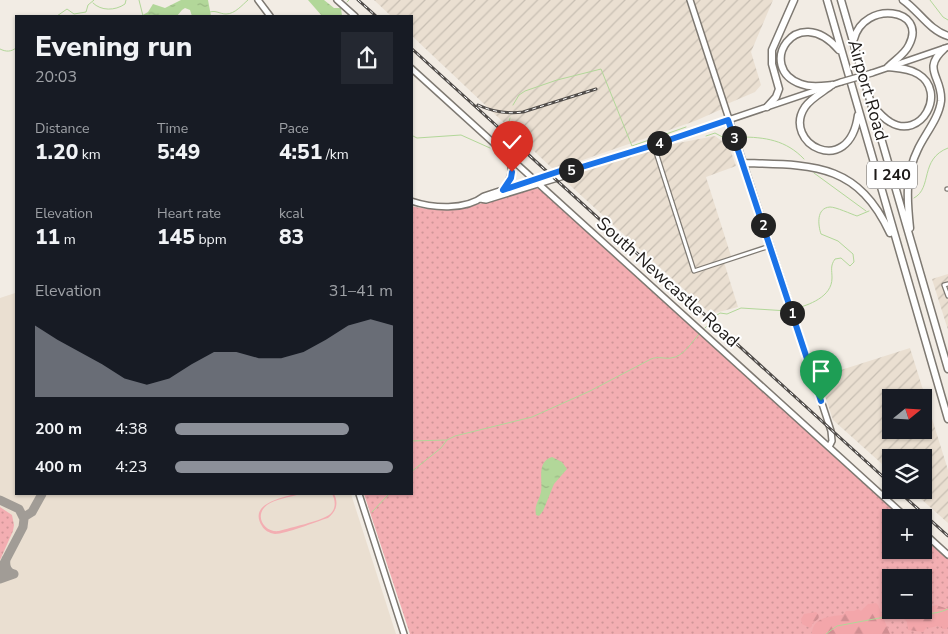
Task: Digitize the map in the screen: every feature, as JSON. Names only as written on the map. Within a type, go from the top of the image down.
[{"type":"highway","points":[[767,107],[776,97],[779,89],[772,59],[774,44],[794,0]]},
{"type":"highway","name":"Airport Road","points":[[826,0],[948,419]]},
{"type":"highway","name":"Airport Road","points":[[841,0],[948,369]]},
{"type":"highway","points":[[903,0],[917,10],[933,28],[948,36]]},
{"type":"highway","points":[[888,67],[905,51],[912,36],[912,26],[908,16],[896,6]]},
{"type":"highway","points":[[854,43],[856,28],[863,13]]},
{"type":"highway","points":[[832,86],[809,86],[793,80],[786,73],[782,64],[781,49],[786,40],[794,33],[809,29],[818,30],[826,34],[842,53]]},
{"type":"highway","points":[[912,246],[907,203],[909,176],[917,150],[938,111],[941,95],[933,66],[935,58],[946,48]]},
{"type":"highway","points":[[871,103],[888,121],[902,126],[918,123],[929,111],[932,95],[929,85],[922,77],[905,69],[888,67]]},
{"type":"highway","points":[[832,86],[813,98],[802,112],[800,118],[801,128],[808,142],[822,150],[834,150],[843,147],[850,141],[855,132],[859,112]]},
{"type":"highway","points":[[743,164],[805,165],[841,176],[856,186],[870,200],[881,215],[898,247]]},
{"type":"street","points":[[258,0],[269,15]]},
{"type":"street","points":[[337,0],[353,15]]},
{"type":"street","points":[[690,0],[831,431],[832,441],[829,447]]},
{"type":"street","points":[[480,200],[484,196],[503,190],[564,176],[572,170],[654,145],[946,48]]},
{"type":"street","name":"South Newcastle Road","points":[[413,70],[897,509]]},
{"type":"street","points":[[654,145],[694,271],[770,246]]},
{"type":"street","points":[[503,190],[511,178],[512,172],[512,164],[504,152]]},
{"type":"street","points":[[413,201],[438,206],[464,205],[486,200],[537,181]]},
{"type":"street","points":[[948,284],[944,285],[948,296]]},
{"type":"street","points":[[821,439],[829,439],[831,431]]},
{"type":"street","points":[[360,495],[404,634]]},
{"type":"street","points":[[932,540],[948,555]]},
{"type":"shaded area","points":[[374,0],[688,0],[722,109],[695,121],[554,170],[413,37],[413,15],[390,15]]},
{"type":"shaded area","points":[[693,0],[773,0],[751,52],[761,85],[755,92],[727,104]]},
{"type":"shaded area","points":[[715,136],[729,146],[736,166],[706,177],[731,256],[723,259],[738,307],[711,314],[562,178],[657,147]]},
{"type":"shaded area","points":[[530,188],[541,189],[882,496],[882,499],[885,499],[896,509],[882,509],[882,559],[932,559],[932,542],[948,557],[948,634],[410,634],[364,495],[413,495],[413,206],[442,209],[472,206]]},
{"type":"shaded area","points":[[948,274],[948,330],[932,279]]},
{"type":"shaded area","points":[[15,293],[15,495],[351,495],[396,634],[0,634],[0,298]]},
{"type":"shaded area","points":[[910,348],[923,389],[882,389],[882,439],[932,439],[932,419],[948,470],[948,523],[921,499],[932,499],[932,449],[882,449],[882,464],[833,420],[819,377]]},
{"type":"shaded area","points":[[296,495],[274,501],[263,509],[261,519],[265,527],[274,531],[312,522],[329,515],[334,508],[335,502],[332,495],[336,497],[336,507],[328,518],[275,534],[265,530],[262,526],[259,512],[268,503],[275,500]]},
{"type":"shaded area","points":[[0,507],[12,515],[14,525],[0,560]]},
{"type":"green space","points":[[876,603],[878,605],[882,619],[884,619],[890,634],[812,634],[818,621],[832,616],[843,615],[846,611],[858,609],[861,611],[868,604]]},
{"type":"green space","points":[[936,605],[948,609],[948,627],[946,629],[938,626],[927,627],[923,632],[908,630],[907,622],[904,619],[932,619],[932,606]]},
{"type":"green space","points":[[816,612],[819,615],[818,619],[810,628],[802,624],[801,619],[804,614]]},
{"type":"water","points":[[181,0],[208,0],[211,15],[192,15],[190,10],[185,8],[178,15],[143,15],[148,12],[153,4],[165,8]]},
{"type":"water","points":[[308,0],[324,0],[334,8],[341,8],[342,15],[321,15]]},
{"type":"water","points":[[552,457],[562,462],[567,469],[554,484],[539,516],[536,515],[536,508],[541,492],[542,467],[547,459]]},
{"type":"waterway","points":[[58,15],[67,9],[74,14],[86,12],[88,5],[94,0]]},
{"type":"waterway","points":[[93,3],[100,8],[113,9],[125,4],[126,0]]},
{"type":"waterway","points":[[139,0],[143,15]]},
{"type":"waterway","points":[[210,12],[229,14],[248,0]]},
{"type":"waterway","points":[[930,0],[943,17],[948,20]]},
{"type":"waterway","points":[[0,49],[8,51],[15,48]]},
{"type":"waterway","points":[[513,105],[519,95],[525,91],[557,80],[601,69],[632,146],[686,127]]},
{"type":"waterway","points":[[508,132],[510,118]]},
{"type":"waterway","points":[[706,136],[715,133],[730,141]]},
{"type":"waterway","points":[[413,136],[417,138],[461,135],[490,148]]},
{"type":"waterway","points":[[740,137],[775,141],[790,148],[804,159]]},
{"type":"waterway","points":[[914,198],[923,188],[933,159],[948,148]]},
{"type":"waterway","points":[[814,173],[866,211]]},
{"type":"waterway","points":[[794,309],[813,302],[824,295],[831,285],[832,266],[835,259],[841,258],[850,266],[854,262],[853,254],[838,241],[821,234],[819,218],[822,210],[833,207],[857,216],[869,211]]},
{"type":"waterway","points":[[713,318],[720,313],[727,314],[741,308],[788,311]]},
{"type":"waterway","points":[[705,328],[709,324]]},
{"type":"waterway","points":[[413,441],[447,440],[455,436],[532,417],[590,391],[651,359],[675,357],[687,349],[699,334]]},
{"type":"waterway","points":[[413,470],[441,448],[447,440]]},
{"type":"waterway","points":[[372,512],[388,495]]},
{"type":"waterway","points":[[932,613],[948,609]]},
{"type":"waterway","points":[[826,634],[837,626],[882,618]]},
{"type":"taxiway","points":[[24,517],[32,512],[41,495]]},
{"type":"taxiway","points":[[0,500],[19,509],[24,519],[23,527],[0,571]]},
{"type":"taxiway","points":[[6,559],[7,569],[14,574]]},
{"type":"taxiway","points":[[0,579],[14,574]]},
{"type":"railway","points":[[358,0],[375,15]]},
{"type":"railway","points":[[413,50],[882,476]]},
{"type":"railway","points":[[478,105],[500,112],[523,112],[596,89]]},
{"type":"railway","points":[[907,499],[948,536]]},
{"type":"route","points":[[512,172],[511,178],[503,190],[563,170],[572,170],[654,145],[728,120],[821,401]]}]
